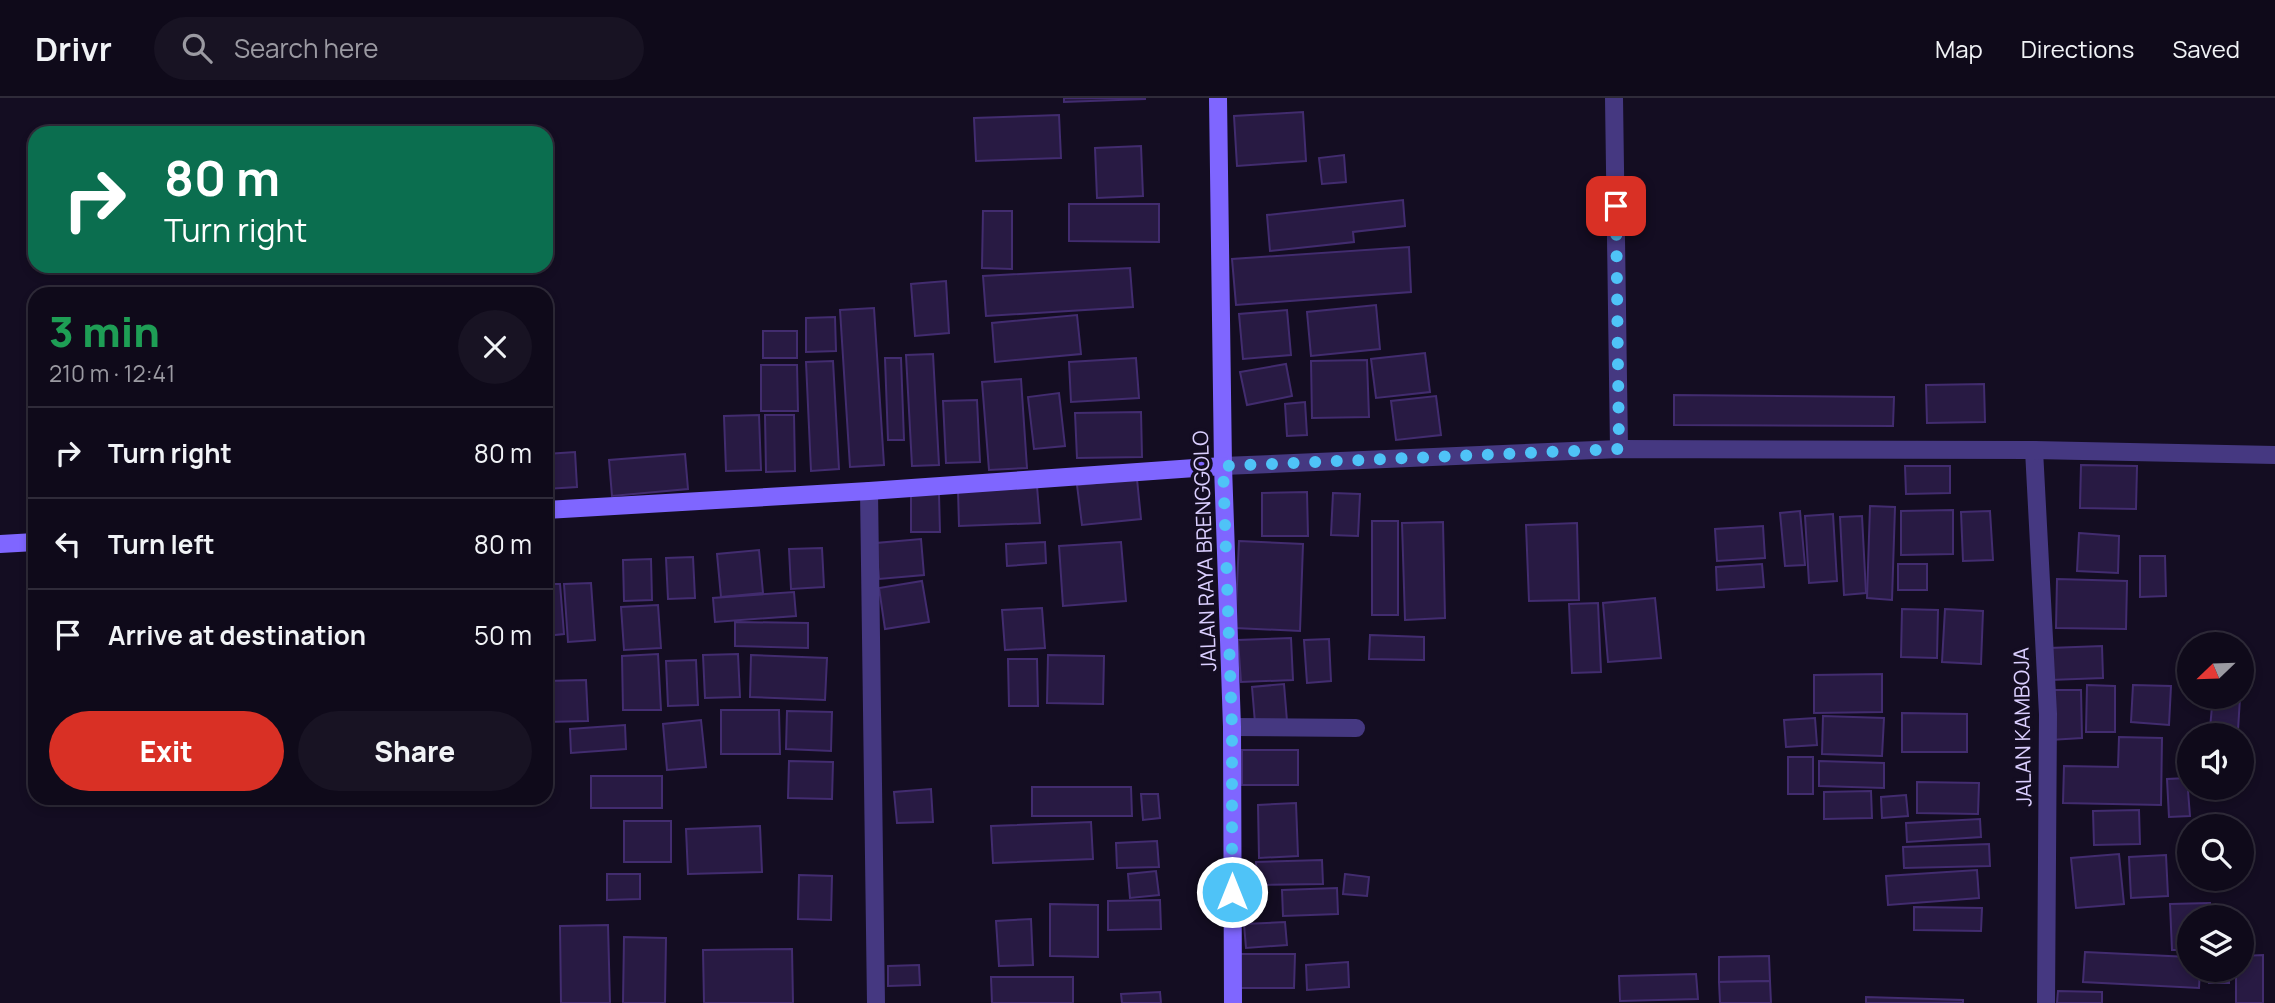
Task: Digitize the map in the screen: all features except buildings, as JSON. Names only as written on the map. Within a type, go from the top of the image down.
[{"type":"main road","name":"JALAN RAYA BRENGGOLO","points":[[1218,98],[1223,466],[1232,727],[1233,1003]]},
{"type":"main road","points":[[553,510],[1223,466]]},
{"type":"main road","points":[[0,544],[28,542]]},
{"type":"street","points":[[1614,98],[1619,449]]},
{"type":"street","points":[[1223,466],[1619,449],[2034,450],[2275,455]]},
{"type":"street","name":"JALAN KAMBOJA","points":[[2034,450],[2048,714],[2046,1003]]},
{"type":"street","points":[[869,491],[876,1003]]},
{"type":"street","points":[[1232,727],[1356,728]]},
{"type":"route","points":[[1232,892],[1232,727],[1223,466],[1619,449],[1616,206]]}]
